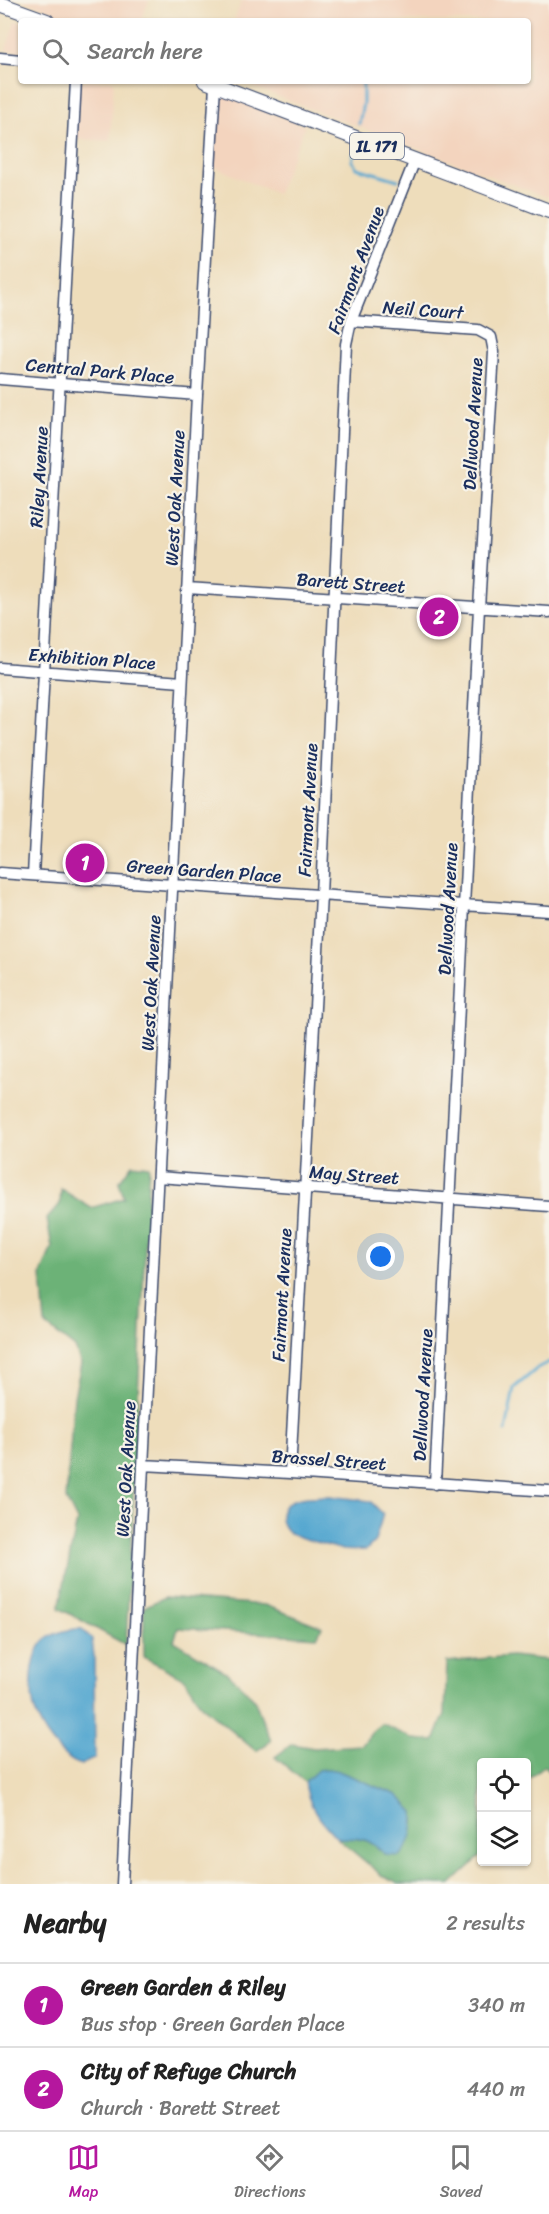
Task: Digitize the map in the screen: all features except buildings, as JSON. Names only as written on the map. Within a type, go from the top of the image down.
[{"type":"main road","points":[[0,4],[39,18]]},
{"type":"main road","name":"IL 171","points":[[213,84],[549,211]]},
{"type":"street","points":[[0,58],[18,60]]},
{"type":"street","name":"Riley Avenue","points":[[33,875],[76,84]]},
{"type":"street","name":"West Oak Avenue","points":[[122,1884],[197,395],[210,84]]},
{"type":"street","name":"Fairmont Avenue","points":[[290,1473],[303,1189],[321,895],[346,344],[351,321],[415,160]]},
{"type":"street","name":"Neil Court","points":[[351,321],[478,330],[490,338]]},
{"type":"street","name":"Dellwood Avenue","points":[[435,1484],[478,608],[494,352],[490,338]]},
{"type":"street","name":"Central Park Place","points":[[0,379],[197,395]]},
{"type":"street","name":"Barett Street","points":[[187,588],[549,612]]},
{"type":"street","name":"Exhibition Place","points":[[0,668],[182,682]]},
{"type":"street","name":"Green Garden Place","points":[[0,873],[549,911]]},
{"type":"street","name":"May Street","points":[[158,1177],[549,1206]]},
{"type":"street","name":"Brassel Street","points":[[143,1465],[549,1491]]},
{"type":"shaded area","points":[[22,0],[149,0],[142,18],[70,18]]},
{"type":"shaded area","points":[[242,0],[549,0],[549,198],[245,84],[531,84],[531,18],[235,18]]},
{"type":"shaded area","points":[[15,21],[18,22],[18,52],[6,50]]},
{"type":"shaded area","points":[[78,84],[114,84],[110,141],[76,139]]},
{"type":"shaded area","points":[[217,92],[305,126],[277,194],[212,166]]},
{"type":"green space","points":[[132,1164],[149,1166],[126,1645],[59,1608],[77,1521],[66,1499],[74,1397],[81,1364],[75,1348],[45,1324],[41,1274],[52,1247],[47,1219],[60,1204],[61,1189],[91,1208],[124,1198],[119,1182]]},
{"type":"green space","points":[[165,1597],[265,1605],[322,1627],[317,1637],[178,1628],[174,1641],[229,1674],[254,1699],[271,1741],[256,1751],[201,1705],[185,1679],[144,1657],[144,1607]]},
{"type":"green space","points":[[511,1656],[549,1660],[549,1772],[544,1766],[531,1777],[531,1758],[477,1758],[477,1860],[451,1884],[399,1884],[384,1877],[337,1838],[364,1840],[386,1855],[414,1824],[414,1812],[397,1795],[338,1771],[318,1770],[305,1782],[275,1757],[292,1744],[314,1748],[362,1745],[382,1724],[414,1739],[434,1741],[445,1714],[447,1662]]},
{"type":"water","points":[[330,1496],[370,1501],[383,1514],[375,1541],[366,1550],[343,1550],[299,1537],[285,1528],[281,1518],[282,1510],[286,1505],[299,1498]]},
{"type":"water","points":[[82,1629],[92,1639],[94,1656],[95,1758],[81,1765],[58,1749],[46,1733],[34,1708],[32,1691],[32,1672],[40,1646],[52,1635]]},
{"type":"water","points":[[328,1769],[397,1795],[414,1812],[412,1836],[400,1856],[386,1855],[364,1840],[337,1838],[326,1826],[312,1806],[305,1782],[318,1770]]},
{"type":"waterway","points":[[359,124],[363,103],[363,84]]},
{"type":"waterway","points":[[354,153],[352,161],[357,168],[398,180]]},
{"type":"waterway","points":[[506,1431],[514,1388],[539,1367],[549,1362]]},
{"type":"place","name":"City of Refuge Church","points":[[439,617]]},
{"type":"place","name":"Green Garden & Riley","points":[[85,863]]}]
